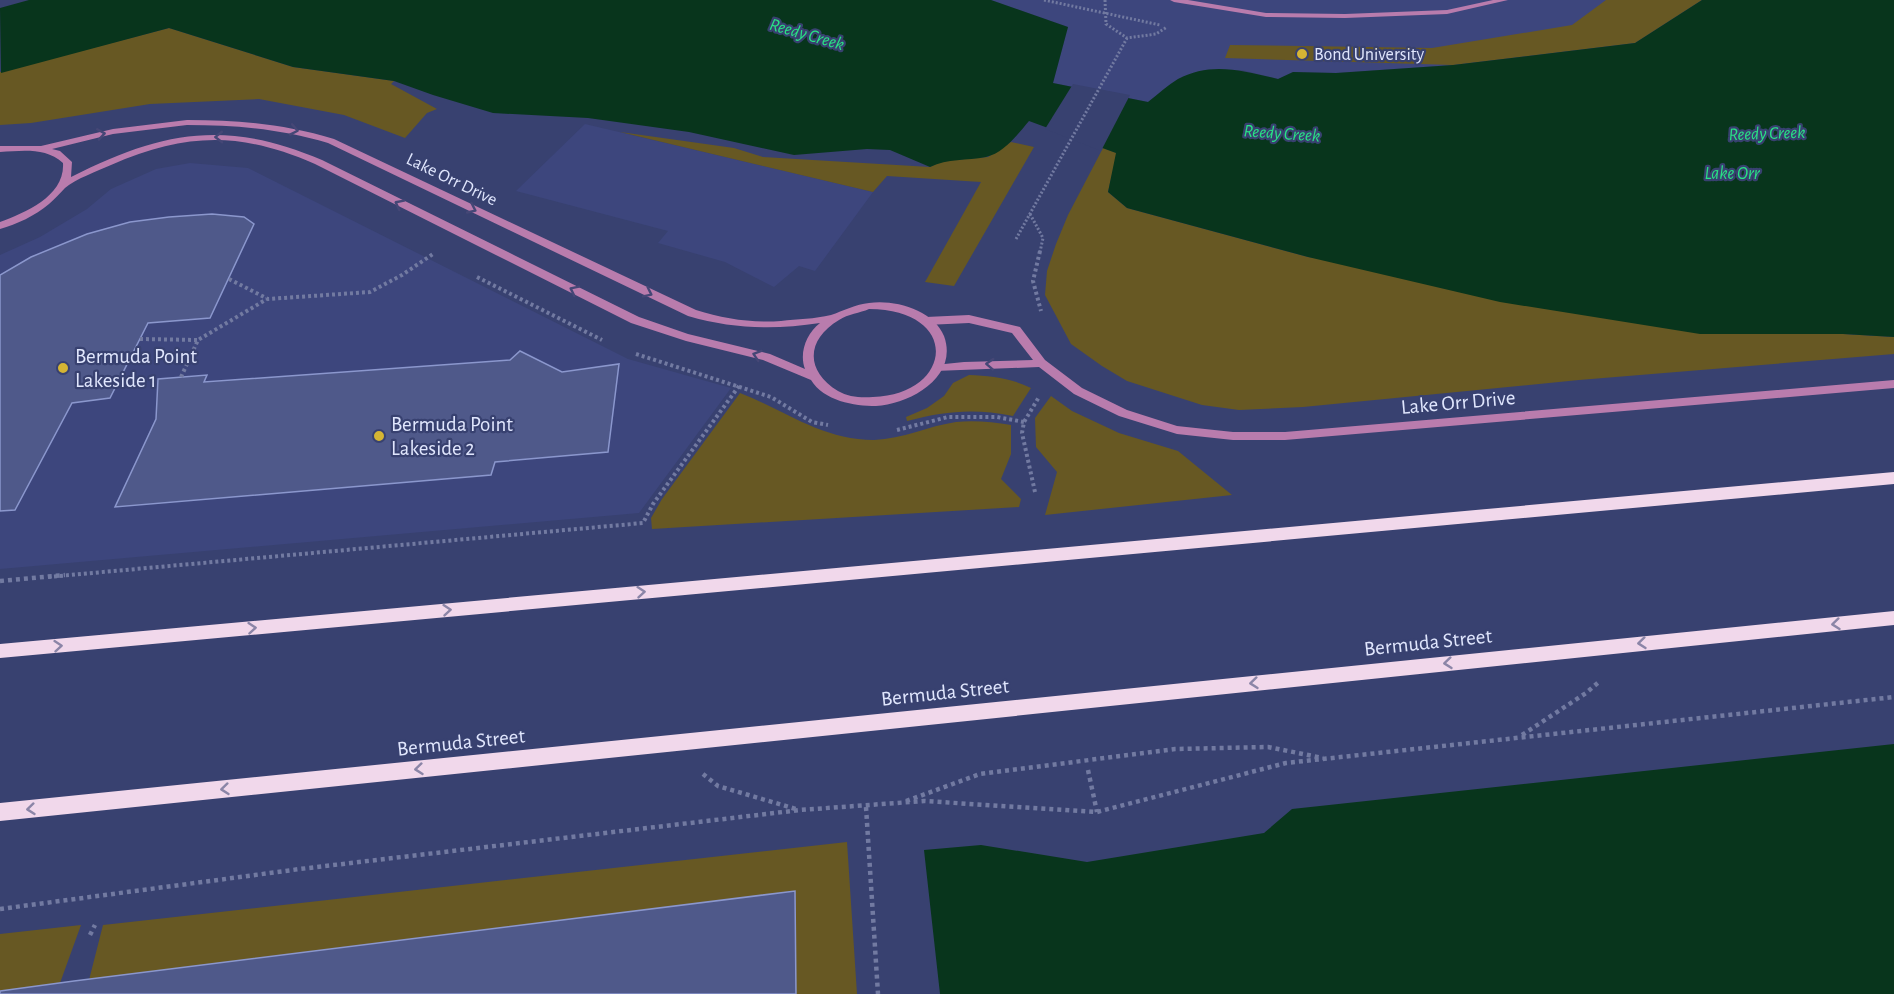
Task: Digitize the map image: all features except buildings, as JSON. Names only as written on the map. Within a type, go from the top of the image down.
[{"type":"main road","points":[[0,651],[1894,478]]},
{"type":"main road","name":"Bermuda Street","points":[[0,812],[1894,618]]},
{"type":"street","points":[[1174,0],[1266,15],[1345,16],[1447,12],[1504,0]]},
{"type":"street","name":"Lake Orr Drive","points":[[44,148],[80,137],[186,124],[236,123],[294,129],[331,141],[692,313],[715,321],[758,326],[777,326],[832,318]]},
{"type":"street","points":[[65,184],[119,157],[167,144],[212,137],[231,137],[271,143],[635,320],[686,337],[766,357],[812,375]]},
{"type":"street","points":[[0,149],[23,146],[44,148],[59,153],[68,161],[70,172],[65,184],[51,199],[32,212],[0,226]]},
{"type":"street","points":[[869,306],[890,306],[910,312],[926,321],[936,331],[942,343],[939,368],[927,382],[910,394],[889,401],[866,402],[843,398],[825,389],[807,366],[808,344],[813,334],[832,318],[849,310],[869,306]]},
{"type":"street","name":"Lake Orr Drive","points":[[926,321],[969,319],[1016,330],[1041,363],[1078,391],[1124,413],[1177,430],[1233,436],[1295,435],[1894,384]]},
{"type":"street","points":[[939,368],[971,364],[1011,366],[1041,363]]},
{"type":"path","points":[[1044,0],[1106,14],[1167,27],[1156,34],[1127,38],[1106,24],[1106,14],[1105,0]]},
{"type":"path","points":[[1016,239],[1127,38]]},
{"type":"path","points":[[1030,214],[1043,238],[1033,281],[1041,312]]},
{"type":"path","points":[[422,249],[440,258]]},
{"type":"path","points":[[140,339],[198,340],[268,299],[370,292],[402,275],[433,254]]},
{"type":"path","points":[[472,274],[606,341]]},
{"type":"path","points":[[229,279],[268,299]]},
{"type":"path","points":[[181,377],[198,340]]},
{"type":"path","points":[[0,581],[643,523],[653,504],[739,386],[649,359],[627,350]]},
{"type":"path","points":[[1521,736],[1586,693],[1643,643]]},
{"type":"path","points":[[0,909],[312,868],[800,810],[924,801],[1097,812],[1286,763],[1894,696]]},
{"type":"path","points":[[666,743],[718,786],[800,810]]},
{"type":"path","points":[[901,802],[980,774],[1175,749],[1268,747],[1327,759]]},
{"type":"path","points":[[1088,770],[1097,812]]},
{"type":"path","points":[[866,807],[878,994]]},
{"type":"path","points":[[90,935],[95,925]]},
{"type":"shaded area","name":"Bond University","points":[[991,0],[1702,0],[1635,43],[1453,65],[1336,73],[1293,72],[1278,79],[1242,70],[1178,79],[1148,102],[1053,83],[1068,27]]},
{"type":"shaded area","points":[[1606,0],[1702,0],[1635,43],[1453,65],[1225,58],[1230,45],[1432,48],[1572,25]]},
{"type":"shaded area","points":[[169,28],[293,67],[394,81],[391,84],[437,109],[427,113],[405,138],[344,115],[259,99],[150,104],[31,123],[0,125],[0,72]]},
{"type":"shaded area","points":[[585,124],[873,192],[815,271],[799,266],[774,287],[725,262],[658,243],[668,231],[516,191]]},
{"type":"shaded area","points":[[620,132],[734,148],[763,157],[930,167],[942,161],[988,157],[1011,142],[1034,147],[954,286],[925,282],[981,182],[887,176],[873,192]]},
{"type":"shaded area","points":[[1103,148],[1117,153],[1108,192],[1127,208],[1308,257],[1843,334],[1894,337],[1894,354],[1579,380],[1303,407],[1239,410],[1202,405],[1127,381],[1102,366],[1071,344],[1045,295],[1047,271],[1056,244],[1068,215]]},
{"type":"shaded area","points":[[190,163],[248,168],[628,359],[731,388],[639,513],[0,569],[0,255],[40,237],[87,209],[111,189],[156,169]]},
{"type":"shaded area","points":[[969,375],[1001,378],[1031,388],[1013,416],[985,412],[960,412],[907,421],[906,417],[927,408],[944,396],[953,383]]},
{"type":"shaded area","points":[[740,393],[821,430],[855,439],[885,439],[956,422],[1011,425],[1011,454],[1001,479],[1021,499],[1019,507],[652,529],[651,518],[662,499]]},
{"type":"shaded area","points":[[1051,396],[1072,411],[1119,433],[1178,451],[1232,495],[1045,515],[1057,472],[1036,447],[1035,418]]},
{"type":"shaded area","points":[[847,842],[857,994],[796,994],[795,891],[89,980],[103,925]]},
{"type":"shaded area","points":[[81,925],[60,983],[0,991],[0,934]]},
{"type":"water","name":"Lake Orr","points":[[29,0],[991,0],[1068,27],[1053,83],[1148,102],[1178,79],[1203,70],[1228,69],[1278,79],[1293,72],[1336,73],[1453,65],[1635,43],[1702,0],[1894,0],[1894,337],[1843,334],[1700,334],[1500,302],[1308,257],[1127,208],[1108,192],[1116,153],[1029,121],[1010,142],[993,155],[944,162],[930,167],[890,150],[867,149],[794,155],[689,132],[588,118],[493,113],[394,81],[293,67],[169,28],[1,73],[0,8]]},
{"type":"water","points":[[1894,744],[1894,994],[940,994],[924,850],[981,845],[1087,862],[1264,833],[1292,809]]},
{"type":"pier","points":[[1073,84],[1130,95],[1101,151],[1045,129]]},
{"type":"place","name":"Bond University","points":[[1302,54]]},
{"type":"place","name":"Bermuda Point Lakeside 1","points":[[63,368]]},
{"type":"place","name":"Bermuda Point Lakeside 2","points":[[379,436]]},
{"type":"water label","name":"Reedy Creek","points":[[807,34]]},
{"type":"water label","name":"Reedy Creek","points":[[1282,133]]},
{"type":"water label","name":"Reedy Creek","points":[[1767,133]]}]
